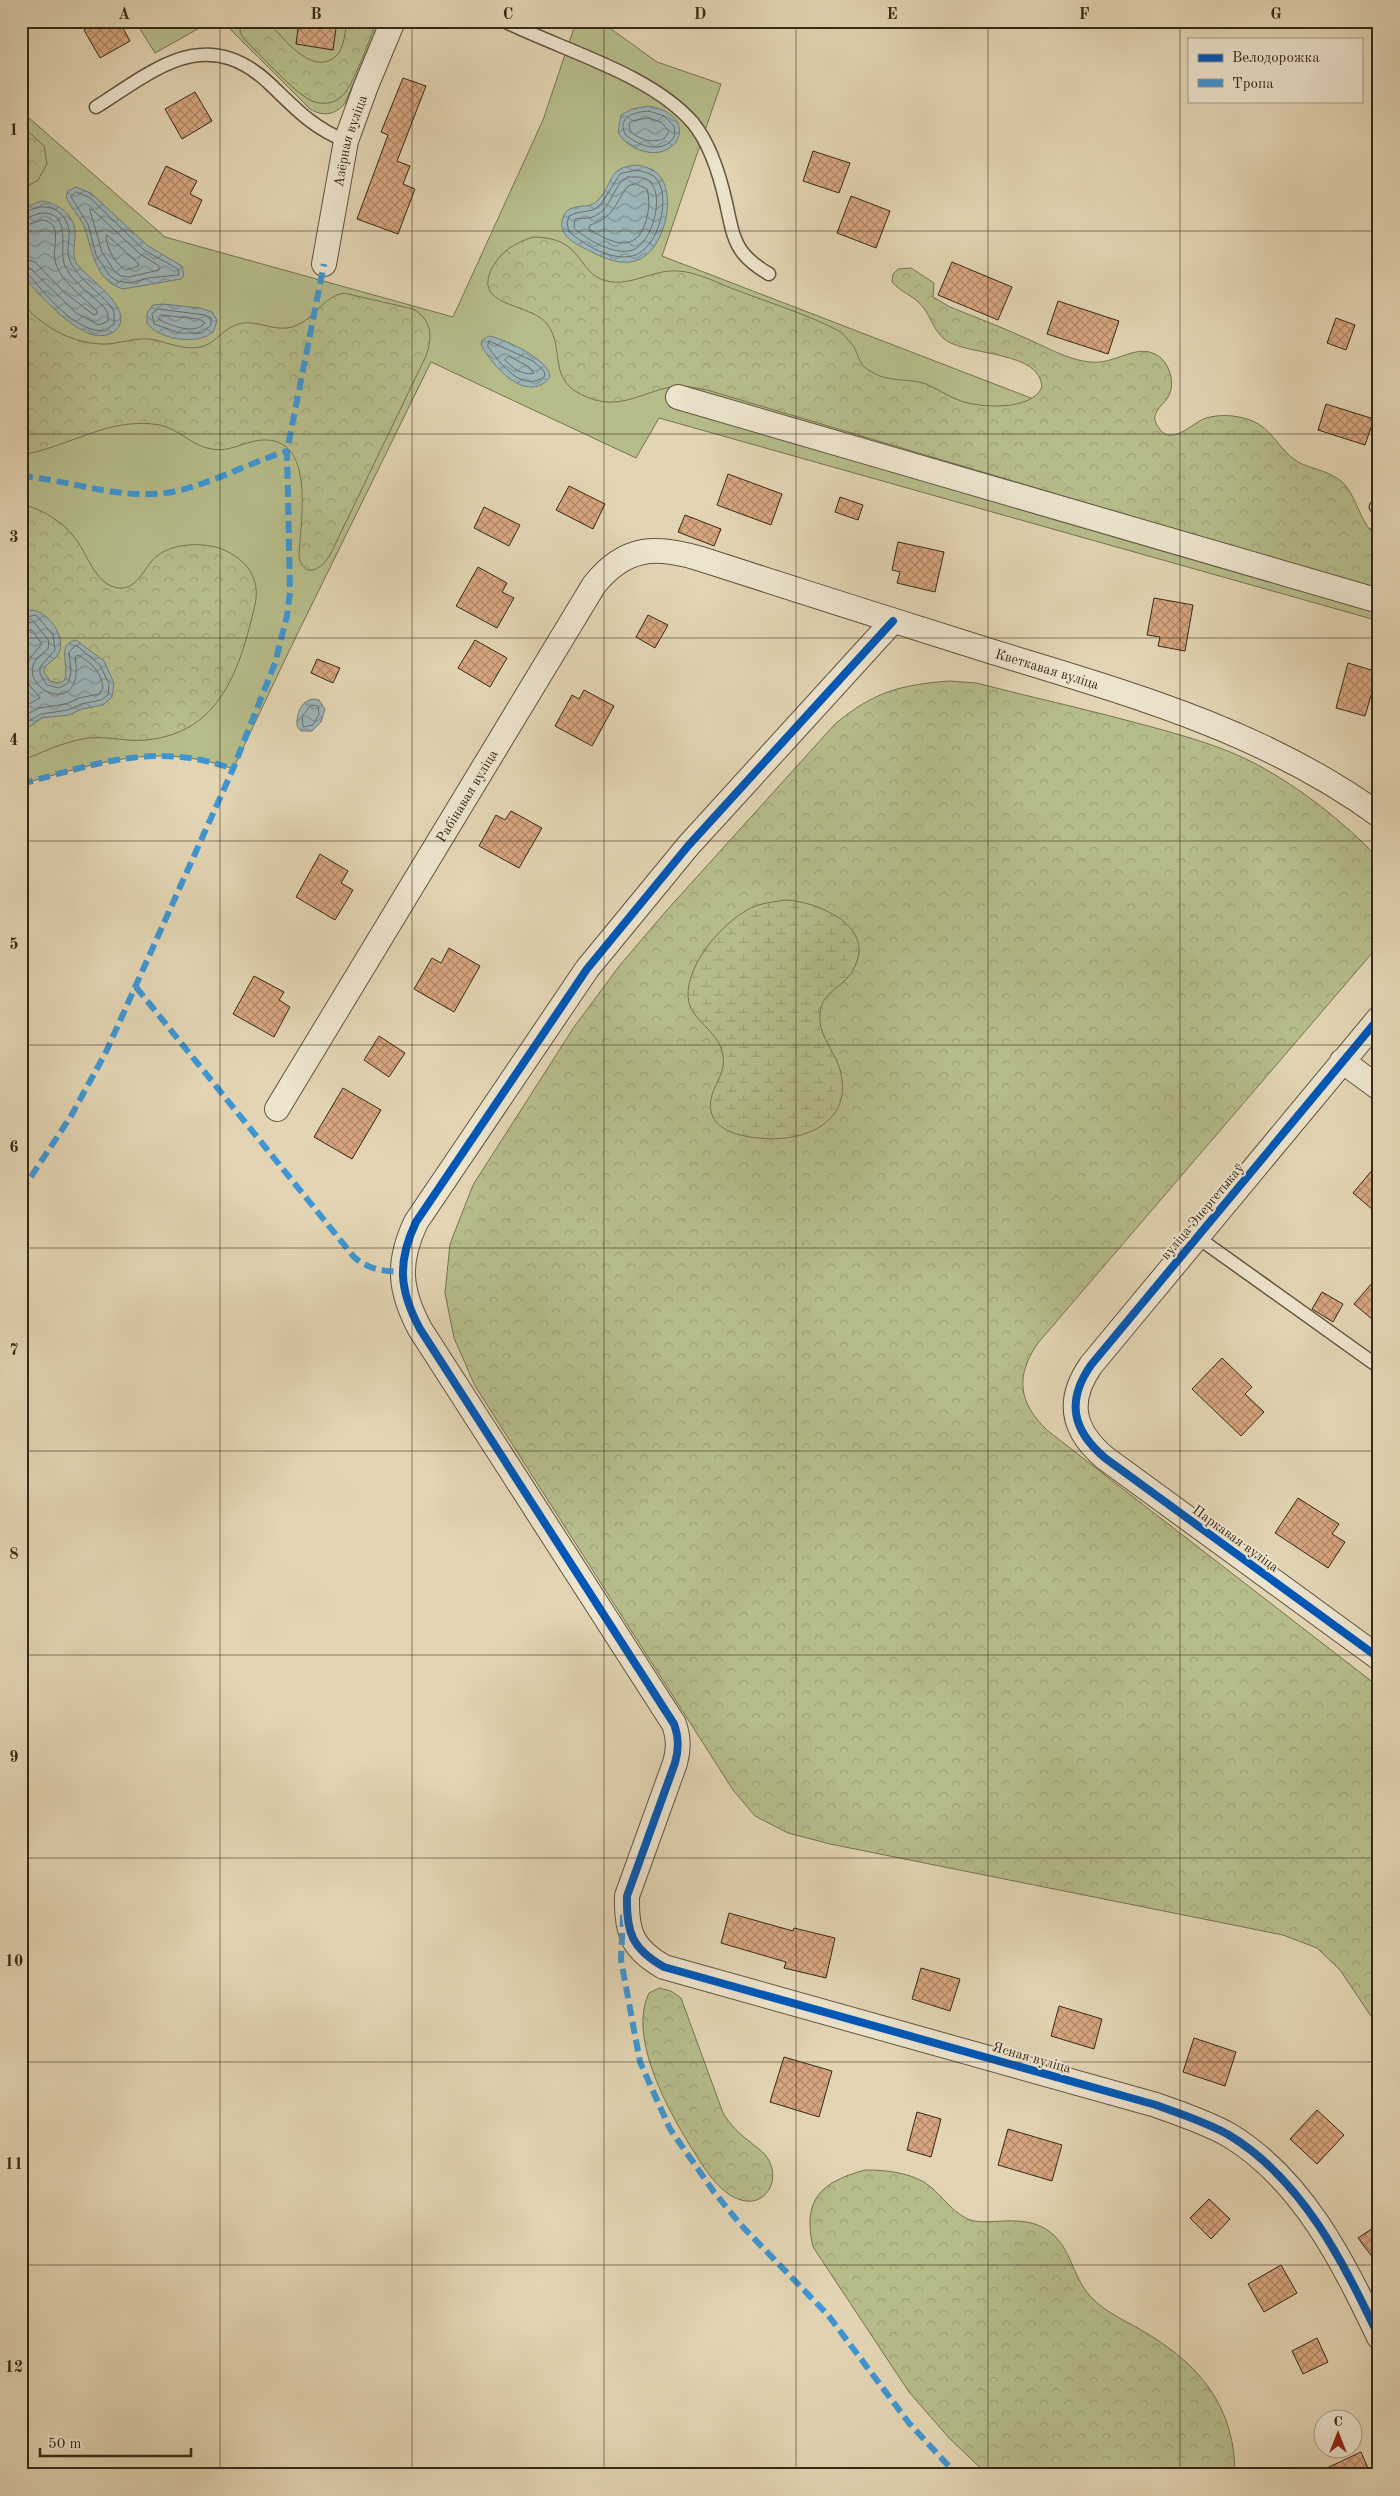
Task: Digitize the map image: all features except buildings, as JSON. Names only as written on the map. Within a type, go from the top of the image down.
[{"type":"street","name":"Азёрная вуліца","points":[[324,264],[346,141],[393,21]]},
{"type":"street","points":[[678,397],[1379,601]]},
{"type":"street","name":"Рабінавая вуліца","points":[[277,1109],[594,585],[607,568],[625,557],[647,550],[673,550],[701,558]]},
{"type":"street","name":"Кветкавая вуліца","points":[[701,558],[893,621],[1127,693],[1188,715],[1246,739],[1306,768],[1379,814]]},
{"type":"street","name":"Ясная вуліца","points":[[893,621],[688,846],[587,969],[416,1222],[408,1239],[404,1256],[403,1290],[409,1309],[420,1329],[674,1724],[678,1736],[676,1756],[627,1896],[626,1914],[636,1944],[646,1957],[664,1966],[1156,2105],[1196,2119],[1229,2135],[1269,2165],[1301,2201],[1338,2258],[1379,2337]]},
{"type":"street","name":"вуліца Энергетыкаў","points":[[1082,1434],[1075,1406],[1076,1391],[1082,1378],[1379,1018]]},
{"type":"street","points":[[1342,1061],[1379,1088]]},
{"type":"street","name":"Паркавая вуліца","points":[[1082,1434],[1091,1446],[1105,1458],[1379,1658]]},
{"type":"lane","points":[[504,21],[624,75],[674,105],[693,124],[707,145],[717,171],[739,247],[750,261],[769,274]]},
{"type":"lane","points":[[96,107],[166,63],[189,56],[216,55],[235,60],[253,69],[320,130],[346,141]]},
{"type":"lane","points":[[1197,1237],[1379,1367]]},
{"type":"green space","points":[[135,21],[212,21],[155,53]]},
{"type":"green space","points":[[222,21],[380,21],[345,103],[338,110],[324,114],[310,109]]},
{"type":"green space","points":[[241,21],[268,21],[298,53],[318,62],[328,61],[337,55],[344,39],[347,21],[377,21],[356,73],[346,92],[334,101],[323,103],[312,101],[304,96],[277,73],[244,39],[240,32]]},
{"type":"green space","points":[[600,21],[657,62],[721,84],[662,256],[1379,532],[1379,621],[659,418],[636,458],[431,362],[233,769],[205,761],[152,756],[126,758],[101,763],[21,784],[21,111],[165,237],[453,317],[543,120],[576,22]]},
{"type":"green space","points":[[21,125],[44,146],[47,164],[38,180],[21,190]]},
{"type":"green space","points":[[533,237],[562,243],[571,249],[597,277],[607,281],[625,282],[669,271],[686,272],[791,310],[841,332],[854,347],[862,364],[875,374],[882,377],[926,384],[970,403],[993,406],[1017,404],[1036,395],[1042,387],[1038,375],[1030,367],[1003,356],[958,346],[942,337],[922,305],[892,282],[893,274],[898,269],[911,268],[934,283],[933,297],[950,307],[1073,359],[1099,362],[1140,351],[1155,354],[1164,361],[1172,382],[1168,397],[1155,416],[1161,431],[1165,434],[1175,435],[1201,420],[1217,416],[1245,418],[1265,428],[1286,452],[1298,462],[1340,480],[1350,491],[1368,527],[1379,538],[1379,590],[707,390],[671,387],[619,402],[600,401],[589,398],[575,391],[566,383],[561,374],[553,334],[547,324],[539,317],[506,303],[490,291],[488,281],[496,262],[504,252],[514,245]]},
{"type":"green space","points":[[344,293],[413,309],[427,323],[430,342],[426,356],[331,553],[314,570],[305,569],[299,557],[302,485],[298,467],[291,452],[279,443],[262,440],[231,448],[211,449],[198,445],[167,427],[141,423],[107,428],[56,446],[21,455],[21,302],[49,327],[71,338],[95,344],[149,339],[181,347],[194,348],[207,345],[237,324],[249,323],[275,328],[295,326],[302,323],[324,303],[336,295]]},
{"type":"green space","points":[[21,504],[44,512],[64,526],[79,544],[96,573],[107,584],[114,587],[128,587],[139,578],[157,556],[171,548],[180,546],[206,545],[222,549],[231,553],[245,564],[254,578],[256,595],[242,652],[234,674],[223,694],[209,711],[193,725],[172,735],[146,740],[80,739],[54,747],[21,761]]},
{"type":"green space","points":[[949,681],[976,683],[1108,715],[1219,747],[1273,773],[1305,795],[1337,819],[1379,859],[1379,945],[1038,1343],[1026,1367],[1023,1389],[1031,1410],[1048,1431],[1379,1687],[1379,2028],[1340,1970],[1317,1948],[1283,1935],[830,1844],[788,1833],[755,1816],[733,1790],[475,1386],[454,1338],[445,1293],[450,1244],[473,1185],[574,1027],[620,965],[667,910],[835,724],[862,704],[888,692],[916,685]]},
{"type":"green space","points":[[786,900],[814,906],[828,912],[851,929],[858,941],[859,955],[853,970],[824,1000],[820,1014],[822,1030],[839,1066],[842,1092],[839,1106],[831,1118],[820,1127],[791,1137],[775,1139],[750,1137],[724,1129],[713,1117],[711,1099],[721,1075],[723,1056],[714,1036],[695,1015],[689,1003],[688,990],[697,962],[716,936],[727,925],[753,907]]},
{"type":"green space","points":[[659,1988],[671,1991],[681,1998],[723,2113],[738,2132],[764,2154],[771,2165],[773,2174],[769,2190],[757,2200],[738,2199],[731,2196],[718,2185],[694,2152],[663,2097],[647,2053],[643,2031],[644,2011],[649,1993]]},
{"type":"green space","points":[[865,2170],[895,2172],[924,2182],[956,2211],[968,2219],[983,2222],[1022,2221],[1042,2227],[1052,2233],[1065,2250],[1084,2288],[1097,2303],[1168,2347],[1200,2376],[1222,2410],[1234,2451],[1235,2475],[988,2475],[949,2438],[909,2392],[813,2247],[810,2216],[818,2195],[837,2180]]},
{"type":"water","points":[[649,106],[666,111],[676,120],[679,129],[678,138],[672,146],[662,151],[650,152],[635,148],[625,142],[618,132],[621,115],[632,109]]},
{"type":"water","points":[[638,165],[651,169],[658,174],[664,183],[667,195],[665,223],[660,236],[645,256],[635,261],[619,262],[582,247],[566,236],[562,225],[566,212],[570,209],[595,203],[616,172],[628,166]]},
{"type":"water","points":[[76,187],[91,193],[148,246],[182,266],[184,276],[181,279],[123,289],[113,285],[100,271],[83,224],[66,197],[68,191]]},
{"type":"water","points":[[41,201],[54,204],[69,216],[75,228],[74,252],[76,263],[109,295],[118,308],[121,316],[120,322],[114,332],[102,336],[88,333],[78,328],[52,307],[21,275],[21,209]]},
{"type":"water","points":[[163,304],[200,308],[212,312],[217,320],[214,331],[208,336],[190,340],[160,334],[147,323],[147,313],[153,305]]},
{"type":"water","points":[[489,336],[505,341],[535,357],[548,370],[550,377],[541,385],[531,387],[521,385],[511,379],[493,362],[481,344],[482,340]]},
{"type":"water","points":[[32,610],[50,620],[60,640],[61,647],[59,653],[44,668],[44,672],[50,681],[59,683],[64,681],[66,675],[66,647],[76,640],[104,661],[114,683],[112,697],[103,705],[82,709],[69,715],[42,718],[21,733],[21,617],[24,611]]},
{"type":"water","points":[[309,700],[319,700],[325,709],[321,722],[312,731],[301,731],[297,726],[300,708]]},
{"type":"marked path","points":[[21,1192],[71,1116],[106,1052],[233,769],[275,663],[287,616],[290,592],[287,451],[324,264]]},
{"type":"marked path","points":[[21,476],[115,492],[153,494],[172,492],[201,484],[287,451]]},
{"type":"marked path","points":[[21,784],[101,763],[126,758],[152,756],[205,761],[233,769]]},
{"type":"marked path","points":[[136,987],[354,1257],[365,1265],[376,1269],[402,1272]]},
{"type":"marked path","points":[[623,1915],[621,1960],[640,2062],[670,2129],[714,2192],[741,2225],[828,2315],[909,2423],[957,2475]]},
{"type":"cycle path","points":[[893,621],[688,846],[587,969],[416,1222],[403,1263],[404,1289],[420,1329],[674,1724],[678,1744],[675,1763],[627,1896],[630,1930],[638,1946],[664,1967],[1156,2105],[1220,2130],[1255,2154],[1279,2175],[1299,2199],[1335,2252],[1379,2337]]},
{"type":"cycle path","points":[[1379,1018],[1091,1365],[1083,1378],[1076,1403],[1079,1426],[1085,1437],[1105,1458],[1379,1658]]}]
